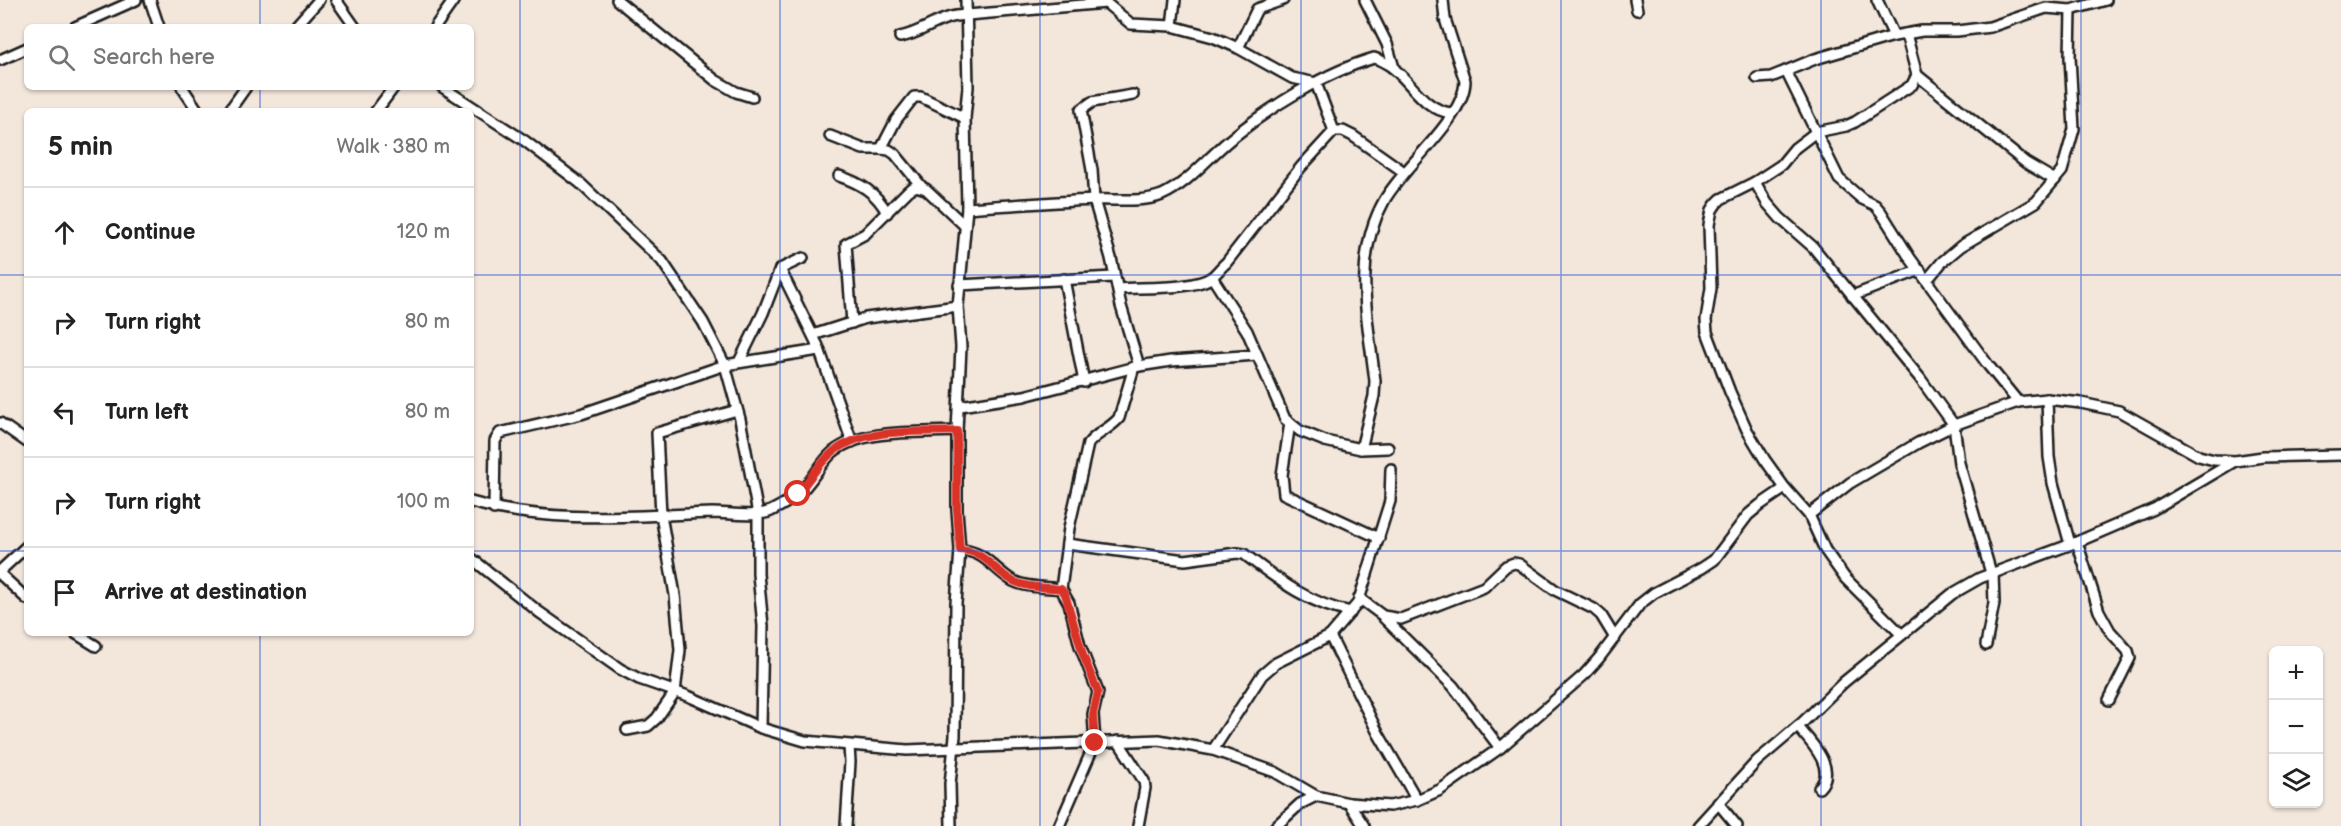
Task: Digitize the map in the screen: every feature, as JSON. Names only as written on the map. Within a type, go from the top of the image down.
[{"type":"street","points":[[82,24],[136,0]]},
{"type":"street","points":[[150,0],[158,24]]},
{"type":"street","points":[[298,24],[319,0]]},
{"type":"street","points":[[336,0],[353,24]]},
{"type":"street","points":[[437,24],[454,0]]},
{"type":"street","points":[[617,0],[715,80],[736,92],[752,97]]},
{"type":"street","points":[[951,826],[950,784],[957,685],[956,603],[960,550],[957,510],[957,431],[960,406],[961,347],[958,306],[967,208],[966,0]]},
{"type":"street","points":[[1172,26],[1175,0]]},
{"type":"street","points":[[1238,48],[1257,9],[1283,0]]},
{"type":"street","points":[[1365,0],[1387,44],[1394,68]]},
{"type":"street","points":[[1361,449],[1374,396],[1375,381],[1363,287],[1370,237],[1383,202],[1404,172],[1425,150],[1461,102],[1464,81],[1450,38],[1443,0]]},
{"type":"street","points":[[1635,0],[1636,10]]},
{"type":"street","points":[[1877,0],[1894,36]]},
{"type":"street","points":[[1756,78],[1771,77],[1815,59],[1894,36],[1922,31],[1990,27],[2046,8],[2072,10],[2106,0]]},
{"type":"street","points":[[900,37],[921,32],[949,17],[1102,3],[1109,4],[1131,24],[1172,26],[1213,37],[1292,78],[1316,83]]},
{"type":"street","points":[[1927,280],[1942,262],[1961,246],[2036,202],[2062,171],[2074,129],[2070,57],[2072,10]]},
{"type":"street","points":[[1901,634],[1845,578],[1825,550],[1809,515],[1785,488],[1747,430],[1707,332],[1706,320],[1712,288],[1710,225],[1712,210],[1721,199],[1755,182],[1781,165],[1795,148],[1816,132],[1855,122],[1915,81],[1917,75],[1906,34]]},
{"type":"street","points":[[0,60],[24,49]]},
{"type":"street","points":[[967,208],[1152,198],[1162,195],[1204,165],[1230,139],[1257,118],[1316,83],[1374,58],[1394,68],[1417,94],[1435,109],[1451,113]]},
{"type":"street","points":[[1786,71],[1839,179],[1862,199],[1875,205],[1988,365],[2018,402]]},
{"type":"street","points":[[1917,75],[2026,163],[2055,180]]},
{"type":"street","points":[[1316,83],[1334,130]]},
{"type":"street","points":[[184,90],[196,108]]},
{"type":"street","points":[[230,108],[244,90]]},
{"type":"street","points":[[378,108],[391,90]]},
{"type":"street","points":[[447,90],[525,141],[571,176],[654,253],[662,261],[703,322],[725,365],[737,410],[758,514],[758,574],[763,626],[761,728]]},
{"type":"street","points":[[1059,826],[1095,743],[1093,714],[1098,692],[1083,655],[1069,603],[1061,589],[1076,490],[1088,444],[1119,418],[1137,367],[1111,258],[1094,200],[1092,170],[1081,110],[1092,102],[1132,95]]},
{"type":"street","points":[[881,149],[896,120],[914,97],[921,97],[966,118]]},
{"type":"street","points":[[1334,130],[1353,136],[1404,172]]},
{"type":"street","points":[[1118,289],[1180,286],[1198,283],[1212,277],[1226,263],[1301,167],[1334,130]]},
{"type":"street","points":[[830,136],[863,149],[881,149],[895,154],[922,187],[964,225]]},
{"type":"street","points":[[839,176],[852,180],[878,197],[887,213]]},
{"type":"street","points":[[1755,182],[1767,203],[1813,247],[1925,385],[1954,425],[1959,463],[1992,573],[1994,603],[1986,645]]},
{"type":"street","points":[[852,323],[845,245],[860,238],[909,190],[916,186],[922,187]]},
{"type":"street","points":[[739,362],[763,313],[780,269],[803,258]]},
{"type":"street","points":[[780,269],[813,335],[852,442]]},
{"type":"street","points":[[1852,296],[1920,270]]},
{"type":"street","points":[[959,285],[1114,277]]},
{"type":"street","points":[[1212,277],[1247,331],[1285,418],[1290,423],[1300,431],[1325,441],[1361,449],[1388,448]]},
{"type":"street","points":[[1064,279],[1084,381]]},
{"type":"street","points":[[813,335],[866,318],[958,306]]},
{"type":"street","points":[[494,509],[495,441],[500,433],[581,414],[725,365],[819,350]]},
{"type":"street","points":[[960,406],[1024,396],[1137,367],[1190,359],[1257,355]]},
{"type":"street","points":[[1809,515],[1881,463],[1954,425],[2018,402],[2047,399],[2119,411],[2199,456],[2235,461],[2271,456],[2341,454]]},
{"type":"street","points":[[2047,399],[2052,483],[2099,611],[2110,631],[2123,643],[2130,658],[2109,700]]},
{"type":"street","points":[[627,730],[648,726],[657,718],[675,692],[680,650],[678,620],[661,515],[657,433],[664,429],[737,410]]},
{"type":"street","points":[[0,423],[24,440]]},
{"type":"street","points":[[1290,423],[1282,475],[1284,494],[1379,538]]},
{"type":"street","points":[[474,503],[494,509],[572,517],[758,514],[770,512],[798,494],[833,452],[852,442],[873,435],[957,431]]},
{"type":"street","points":[[1698,826],[1757,761],[1798,727],[1844,682],[1952,594],[1992,573],[2074,543],[2154,509],[2235,461]]},
{"type":"street","points":[[1213,750],[1262,675],[1276,663],[1330,636],[1351,612],[1359,598],[1390,501],[1391,469]]},
{"type":"street","points":[[474,560],[539,612],[620,669],[639,679],[761,728],[805,741],[907,750],[1159,740],[1213,750],[1275,772],[1316,796],[1349,803],[1390,806],[1417,800],[1440,790],[1500,748],[1584,675],[1640,604],[1654,593],[1714,560],[1748,516],[1785,488]]},
{"type":"street","points":[[1067,544],[1185,560],[1244,554],[1303,596],[1330,609],[1351,612]]},
{"type":"street","points":[[24,549],[0,573],[24,596]]},
{"type":"street","points":[[960,550],[978,554],[1016,582],[1061,589]]},
{"type":"street","points":[[1383,616],[1401,619],[1473,592],[1484,587],[1506,566],[1514,563],[1519,564],[1555,590],[1594,609],[1601,615],[1615,638]]},
{"type":"street","points":[[1359,598],[1383,616],[1453,686],[1500,748]]},
{"type":"street","points":[[80,636],[96,646]]},
{"type":"street","points":[[1330,636],[1378,733],[1417,800]]},
{"type":"street","points":[[1798,727],[1815,747],[1824,764],[1826,775],[1820,788]]},
{"type":"street","points":[[1118,741],[1144,781],[1145,788],[1138,826]]},
{"type":"street","points":[[846,826],[849,746]]},
{"type":"street","points":[[1276,826],[1300,804],[1316,796]]},
{"type":"street","points":[[1349,803],[1364,826]]},
{"type":"street","points":[[1718,803],[1737,826]]},
{"type":"route","points":[[798,494],[833,452],[846,444],[873,435],[957,431],[957,510],[960,550],[978,554],[1011,580],[1023,585],[1061,589],[1065,594],[1086,664],[1092,673],[1098,692],[1093,714],[1095,743]]}]
